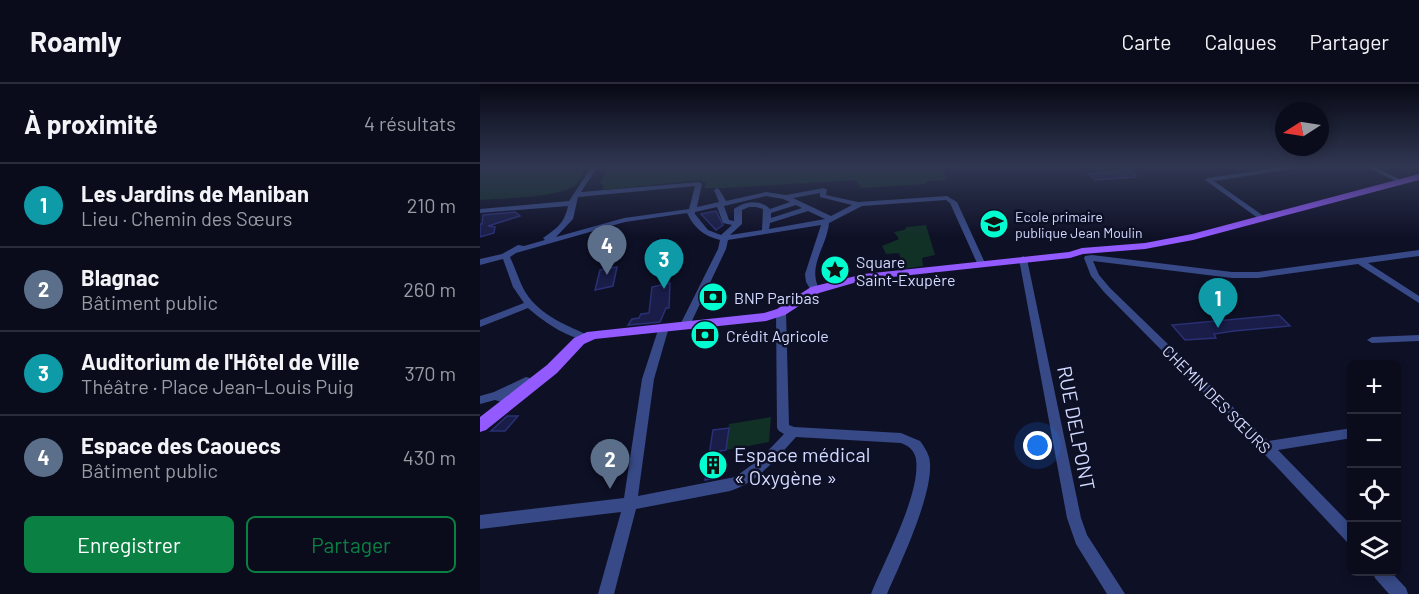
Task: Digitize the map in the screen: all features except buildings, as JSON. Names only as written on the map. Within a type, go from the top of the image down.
[{"type":"main road","points":[[480,426],[556,365],[584,337],[686,323],[759,318],[781,312],[815,290],[872,275],[1023,259],[1091,255],[1176,241],[1372,190]]},
{"type":"street","points":[[516,251],[523,246],[552,236],[568,219],[573,200],[579,190]]},
{"type":"street","points":[[480,211],[653,190]]},
{"type":"street","points":[[697,190],[692,210],[698,226],[709,235],[726,238],[828,220],[856,204]]},
{"type":"street","points":[[717,190],[726,221],[738,225]]},
{"type":"street","points":[[480,262],[634,218],[692,210],[772,194],[780,190]]},
{"type":"street","points":[[1222,190],[1262,219]]},
{"type":"street","points":[[573,200],[657,192]]},
{"type":"street","points":[[785,197],[825,193],[856,204],[951,199],[981,263]]},
{"type":"street","points":[[810,208],[825,193]]},
{"type":"street","points":[[772,194],[798,202],[828,220]]},
{"type":"street","points":[[751,197],[762,204],[767,216],[764,225],[766,232]]},
{"type":"street","points":[[738,225],[738,209],[751,197]]},
{"type":"street","points":[[767,216],[840,200]]},
{"type":"street","points":[[767,216],[798,202]]},
{"type":"street","points":[[815,290],[812,284],[813,260],[828,220]]},
{"type":"street","points":[[686,323],[726,238],[725,235],[738,225]]},
{"type":"street","points":[[1091,255],[1232,275],[1280,273],[1419,253]]},
{"type":"street","name":"CHEMIN DES SŒURS","points":[[1091,255],[1095,276],[1107,290],[1347,532]]},
{"type":"street","points":[[505,256],[520,291],[530,304],[557,325],[584,337]]},
{"type":"street","name":"RUE DELPONT","points":[[1023,259],[1074,519],[1082,538],[1117,594]]},
{"type":"street","points":[[1361,262],[1419,300]]},
{"type":"street","points":[[480,324],[530,304]]},
{"type":"street","points":[[781,312],[783,428],[793,432],[901,438],[917,445],[920,451],[921,486],[917,502],[879,594]]},
{"type":"street","points":[[606,594],[630,504],[648,379],[664,327]]},
{"type":"street","points":[[1372,340],[1419,338]]},
{"type":"street","points":[[480,399],[495,396],[526,381]]},
{"type":"street","points":[[495,396],[512,401]]},
{"type":"street","points":[[480,522],[630,504],[743,480],[755,472],[793,432]]},
{"type":"street","points":[[1265,447],[1347,434]]},
{"type":"street","points":[[1384,576],[1400,594]]},
{"type":"green space","points":[[480,190],[565,190],[544,195],[480,200]]},
{"type":"green space","points":[[926,225],[935,255],[922,258],[923,266],[904,269],[899,253],[886,254],[882,246],[899,239],[894,232],[907,227]]},
{"type":"green space","points":[[771,417],[769,442],[726,450],[729,424]]},
{"type":"place","name":"Ecole primaire publique Jean Moulin","points":[[994,224]]},
{"type":"place","name":"Square Saint-Exupère","points":[[835,270]]},
{"type":"place","name":"Espace des Caouecs","points":[[607,275]]},
{"type":"place","name":"Auditorium de l'Hôtel de Ville","points":[[664,289]]},
{"type":"place","name":"BNP Paribas","points":[[713,297]]},
{"type":"place","name":"Les Jardins de Maniban","points":[[1218,328]]},
{"type":"place","name":"Crédit Agricole","points":[[705,335]]},
{"type":"place","name":"Espace médical « Oxygène »","points":[[713,465]]},
{"type":"place","name":"Blagnac","points":[[610,489]]}]
